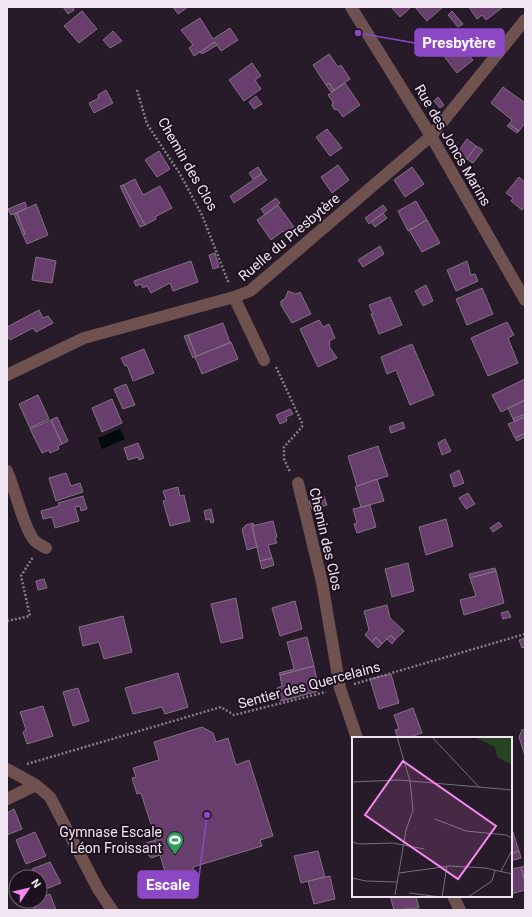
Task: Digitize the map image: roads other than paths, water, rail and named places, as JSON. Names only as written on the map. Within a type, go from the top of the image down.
[{"type":"street","name":"Rue des Joncs Marins","points":[[351,7],[431,136],[525,300]]},
{"type":"street","name":"Ruelle du Presbytère","points":[[7,375],[84,338],[234,297],[250,291],[431,136],[525,20]]},
{"type":"street","points":[[234,297],[269,362]]},
{"type":"street","points":[[7,471],[15,488],[27,527],[35,541],[46,548]]},
{"type":"street","name":"Chemin des Clos","points":[[298,483],[322,582],[340,688],[357,737]]},
{"type":"street","points":[[7,769],[36,785],[50,798],[98,889],[112,910]]},
{"type":"street","points":[[7,799],[36,785]]},
{"type":"street","points":[[454,897],[460,910]]},
{"type":"place","name":"Presbytère","points":[[358,33]]},
{"type":"place","name":"Escale","points":[[207,815]]},
{"type":"place","name":"Gymnase Escale Léon Froissant","points":[[175,855]]}]
